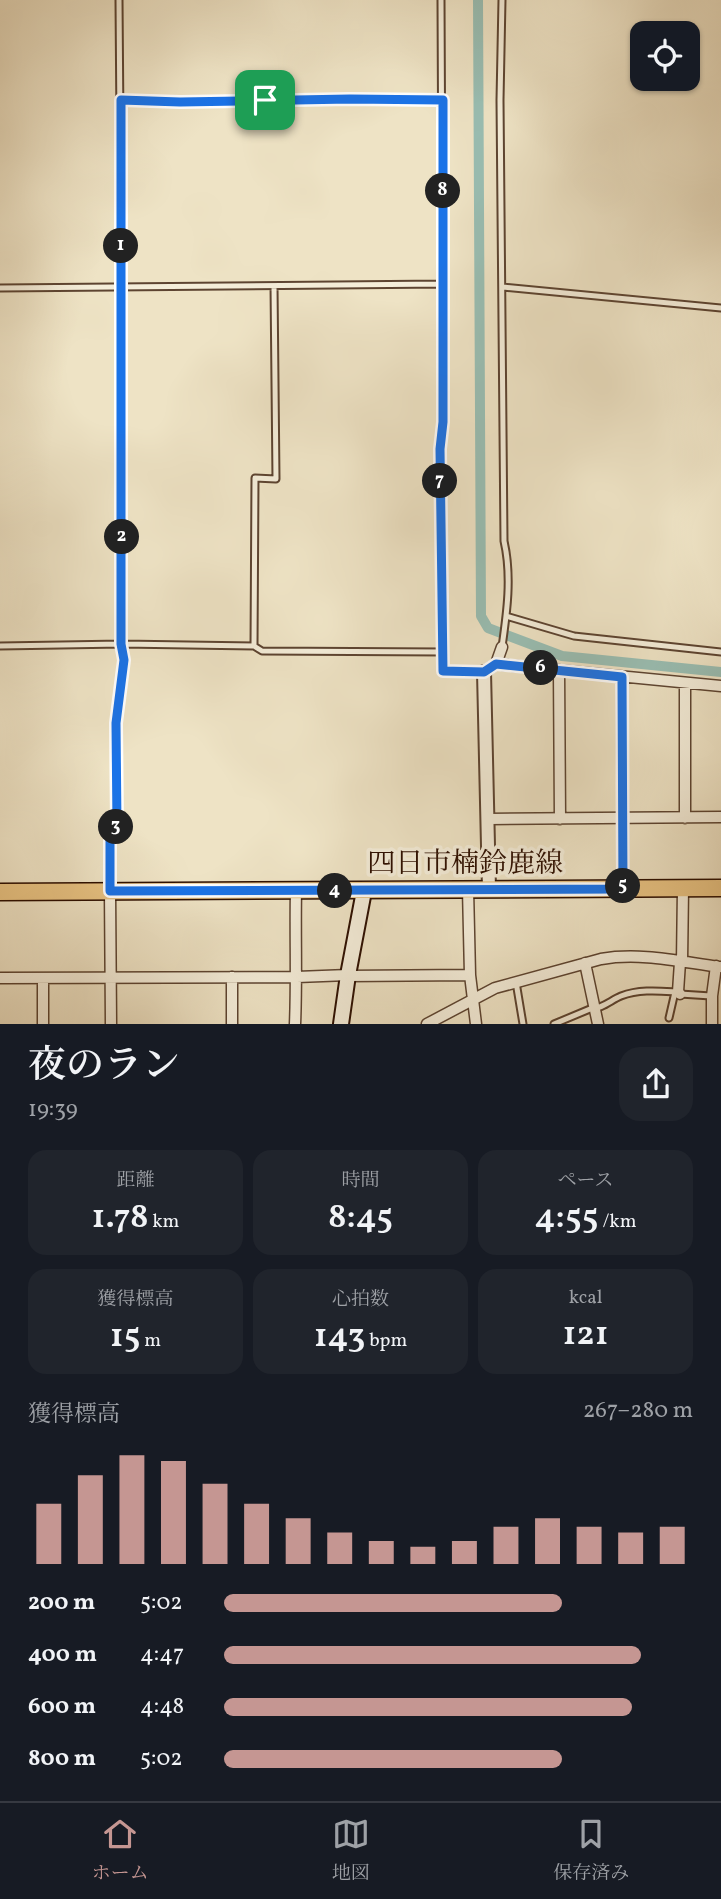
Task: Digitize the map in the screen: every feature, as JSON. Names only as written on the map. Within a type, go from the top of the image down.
[{"type":"main road","name":"四日市楠鈴鹿線","points":[[0,892],[721,888]]},
{"type":"main road","points":[[341,1024],[347,975],[364,891]]},
{"type":"street","points":[[489,889],[484,672],[496,664],[502,647]]},
{"type":"street","points":[[496,664],[721,687]]},
{"type":"street","points":[[559,670],[560,819]]},
{"type":"street","points":[[622,677],[623,889]]},
{"type":"street","points":[[685,683],[685,818]]},
{"type":"street","points":[[488,819],[721,817]]},
{"type":"street","points":[[677,993],[681,962],[682,888]]},
{"type":"street","points":[[468,889],[470,975],[476,1024]]},
{"type":"street","points":[[295,1024],[296,890]]},
{"type":"street","points":[[110,891],[111,1024]]},
{"type":"street","points":[[427,1024],[495,988],[585,963],[616,957],[649,957],[718,966],[712,996],[712,1024]]},
{"type":"street","points":[[585,963],[597,1024]]},
{"type":"street","points":[[0,978],[470,975]]},
{"type":"street","points":[[232,977],[232,1024]]},
{"type":"street","points":[[43,978],[43,1024]]},
{"type":"lane","points":[[110,891],[110,838],[117,825],[116,723],[124,660],[121,644],[119,0]]},
{"type":"lane","points":[[441,0],[443,422],[440,449],[443,671],[484,672]]},
{"type":"lane","points":[[502,0],[500,100],[504,541],[508,557],[509,592],[502,647]]},
{"type":"lane","points":[[121,100],[443,100]]},
{"type":"lane","points":[[0,288],[443,284]]},
{"type":"lane","points":[[254,646],[255,478],[276,479],[274,286]]},
{"type":"lane","points":[[503,287],[721,308]]},
{"type":"lane","points":[[506,616],[574,636],[721,652]]},
{"type":"lane","points":[[0,646],[121,644],[254,646],[262,651],[443,652]]},
{"type":"lane","points":[[516,982],[523,1024]]},
{"type":"lane","points":[[554,1024],[632,993],[652,990],[712,996]]},
{"type":"lane","points":[[669,1018],[677,993]]},
{"type":"waterway","points":[[478,0],[481,616],[488,628],[562,656],[721,672]]},
{"type":"route","points":[[121,100],[265,100],[443,100],[443,422],[440,449],[443,671],[484,672],[496,664],[622,677],[623,889],[110,891],[110,838],[117,825],[116,723],[124,660],[121,644],[121,100]]}]
